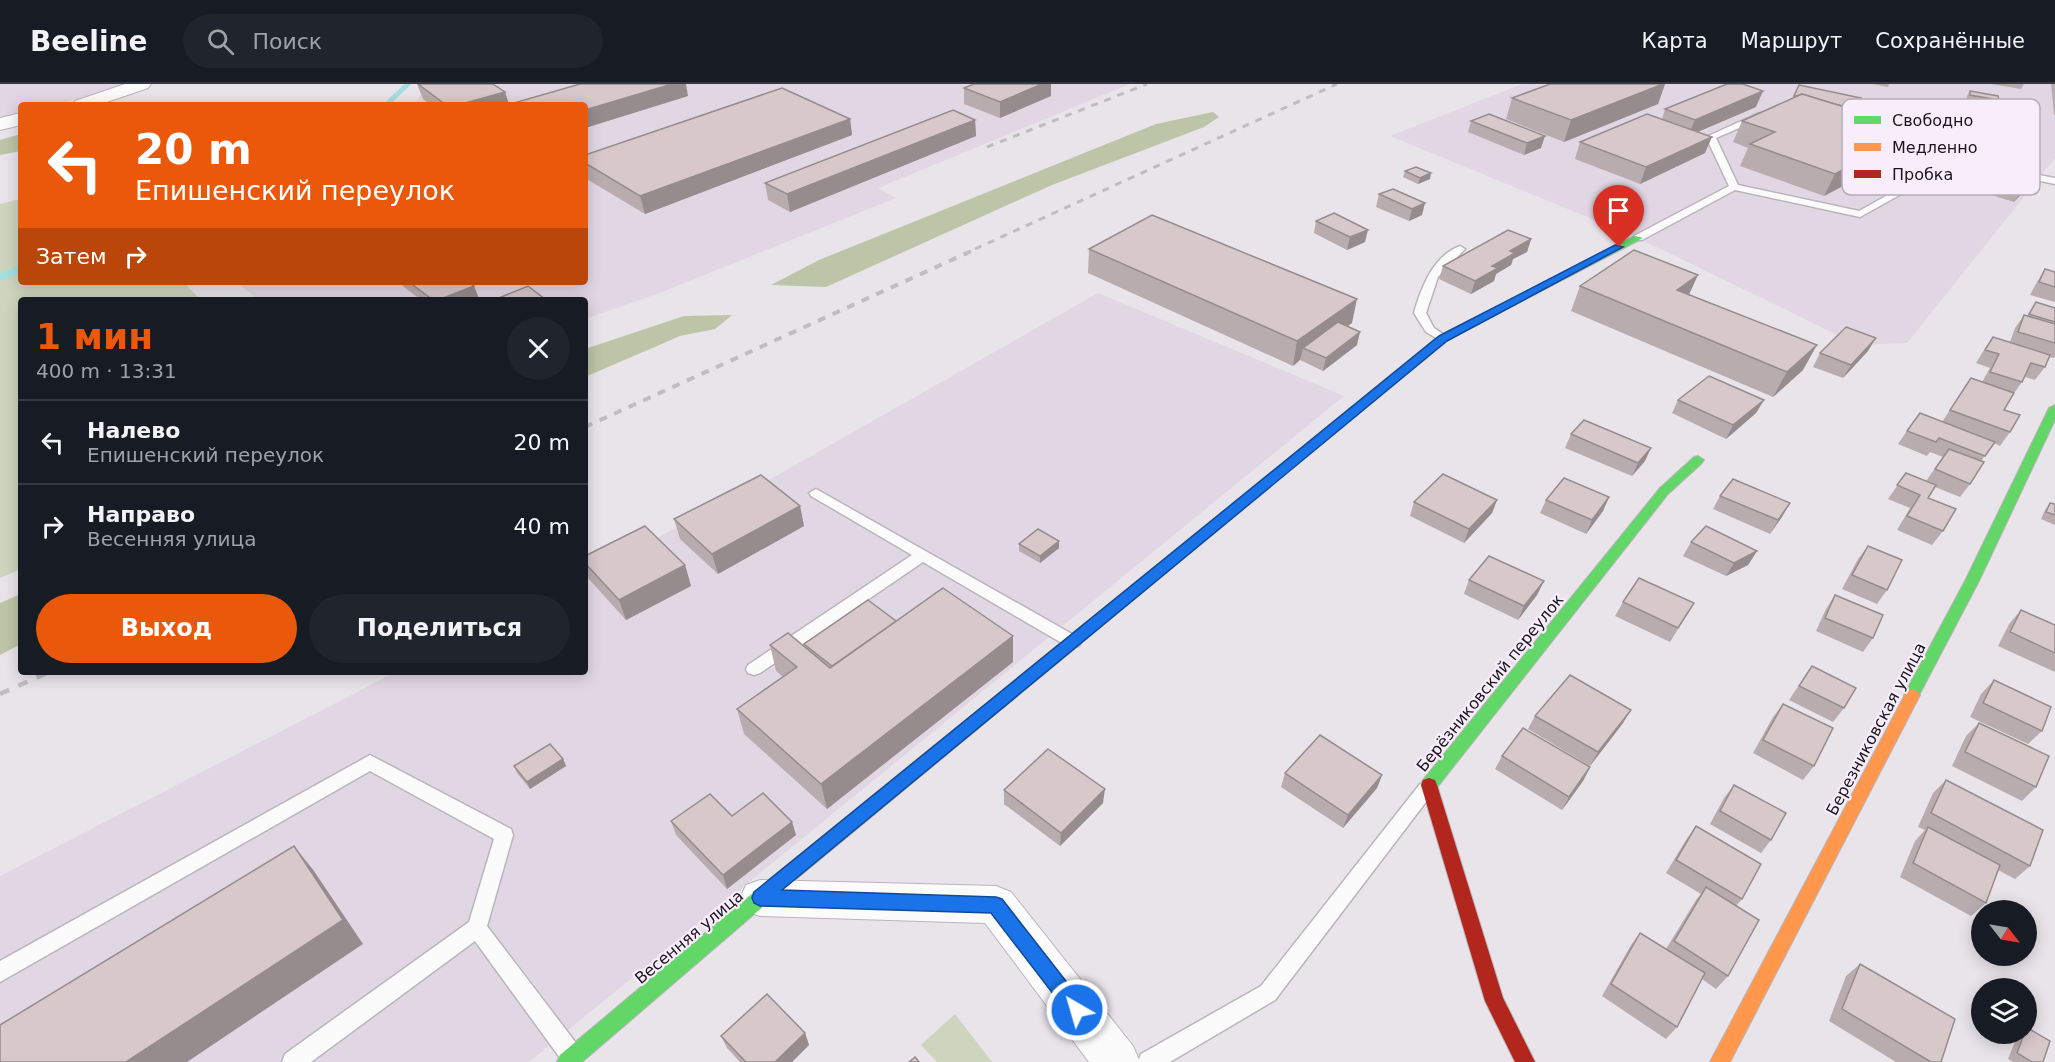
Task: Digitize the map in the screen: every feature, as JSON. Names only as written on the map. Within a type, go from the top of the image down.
[{"type":"street","points":[[90,102],[142,84]]},
{"type":"street","points":[[0,124],[18,120]]},
{"type":"street","name":"Весенняя улица","points":[[570,1060],[760,898],[1443,338],[1638,238]]},
{"type":"street","name":"Березниковская улица","points":[[1720,1062],[1972,581],[2055,408]]},
{"type":"street","name":"Берёзниковский переулок","points":[[1525,1062],[1494,1001],[1428,786],[1664,492],[1698,460]]},
{"type":"street","points":[[760,898],[996,905],[1117,1062]]},
{"type":"lane","points":[[1734,187],[1711,137],[1764,113]]},
{"type":"lane","points":[[2040,178],[2055,181]]},
{"type":"lane","points":[[1638,238],[1734,187],[1860,213],[1893,195]]},
{"type":"lane","points":[[1443,338],[1430,330],[1420,313],[1426,288],[1437,268],[1460,249]]},
{"type":"lane","points":[[816,493],[1073,642]]},
{"type":"lane","points":[[754,669],[923,555]]},
{"type":"lane","points":[[0,972],[370,762],[504,835],[477,928],[293,1062]]},
{"type":"lane","points":[[1149,1062],[1268,993],[1428,786]]},
{"type":"lane","points":[[477,928],[570,1060]]},
{"type":"shaded area","points":[[0,84],[129,84],[66,102],[18,102],[18,114],[0,118]]},
{"type":"shaded area","points":[[429,84],[1130,84],[878,188],[896,198],[657,294],[588,318],[588,297],[255,297],[242,287],[244,285],[588,285],[588,102],[415,102]]},
{"type":"shaded area","points":[[1522,84],[2055,84],[2055,158],[2040,177],[2040,99],[1842,99],[1842,195],[2025,195],[1907,343],[1858,345],[1638,238],[1390,136]]},
{"type":"shaded area","points":[[1098,293],[1344,396],[529,1062],[0,1062],[0,876],[390,675],[588,675],[588,573],[767,481]]},
{"type":"green space","points":[[1213,112],[1219,117],[1204,127],[1052,185],[826,287],[771,285],[819,260],[1156,124]]},
{"type":"green space","points":[[18,135],[18,152],[0,155],[0,140]]},
{"type":"green space","points":[[18,200],[18,285],[186,285],[198,297],[18,297],[18,570],[0,578],[0,204]]},
{"type":"green space","points":[[732,315],[715,329],[680,336],[588,376],[588,348],[684,316]]},
{"type":"green space","points":[[18,595],[18,646],[0,655],[0,603]]},
{"type":"green space","points":[[955,1014],[992,1062],[937,1062],[921,1045]]},
{"type":"building","points":[[418,84],[493,84],[505,92],[469,102],[442,102]]},
{"type":"building","points":[[580,84],[672,84],[588,109],[588,102],[517,102]]},
{"type":"building","points":[[974,84],[1042,84],[1000,102],[964,88]]},
{"type":"building","points":[[1550,84],[1663,84],[1571,120],[1512,98]]},
{"type":"building","points":[[1727,84],[1743,84],[1763,91],[1695,120],[1665,109]]},
{"type":"building","points":[[1799,85],[1861,98],[1842,99],[1842,106],[1802,94],[1794,96]]},
{"type":"building","points":[[782,88],[850,119],[640,196],[588,165],[588,154]]},
{"type":"building","points":[[1970,91],[1998,96],[1999,99],[1993,99],[1970,95]]},
{"type":"building","points":[[1802,94],[1842,106],[1842,170],[1835,174],[1750,144],[1775,132],[1742,121]]},
{"type":"building","points":[[953,110],[975,120],[787,194],[765,183]]},
{"type":"building","points":[[1489,114],[1545,136],[1527,143],[1471,121]]},
{"type":"building","points":[[1647,114],[1712,137],[1646,167],[1580,142]]},
{"type":"building","points":[[1416,167],[1431,173],[1420,178],[1405,171]]},
{"type":"building","points":[[1393,189],[1425,203],[1412,209],[1379,194]]},
{"type":"building","points":[[1334,213],[1368,230],[1350,237],[1316,221]]},
{"type":"building","points":[[1152,215],[1357,299],[1297,341],[1089,249]]},
{"type":"building","points":[[1508,230],[1531,239],[1510,251],[1515,253],[1492,266],[1498,268],[1475,281],[1443,266]]},
{"type":"building","points":[[1634,250],[1698,275],[1677,290],[1817,345],[1787,372],[1580,286]]},
{"type":"building","points":[[2045,269],[2055,272],[2055,287],[2039,282]]},
{"type":"building","points":[[413,285],[474,286],[446,297],[429,297]]},
{"type":"building","points":[[528,286],[542,297],[501,297]]},
{"type":"building","points":[[2036,302],[2055,308],[2055,322],[2029,314]]},
{"type":"building","points":[[2024,315],[2055,324],[2055,343],[2018,332]]},
{"type":"building","points":[[1338,322],[1360,332],[1326,358],[1303,348]]},
{"type":"building","points":[[1846,327],[1876,338],[1851,365],[1820,353]]},
{"type":"building","points":[[1993,337],[2050,355],[2045,367],[2031,363],[2022,382],[1990,372],[1999,354],[1985,350]]},
{"type":"building","points":[[1709,376],[1764,400],[1733,425],[1678,400]]},
{"type":"building","points":[[1971,378],[2014,393],[2004,410],[2020,415],[2010,432],[1950,410]]},
{"type":"building","points":[[1920,413],[1995,442],[1985,456],[1939,438],[1936,442],[1907,431]]},
{"type":"building","points":[[1584,420],[1651,448],[1638,463],[1571,434]]},
{"type":"building","points":[[1949,449],[1984,462],[1970,484],[1935,469]]},
{"type":"building","points":[[1906,473],[1936,485],[1928,498],[1956,509],[1943,531],[1907,516],[1920,495],[1897,485]]},
{"type":"building","points":[[1443,474],[1497,500],[1469,529],[1414,502]]},
{"type":"building","points":[[761,475],[800,506],[712,554],[674,519]]},
{"type":"building","points":[[1564,478],[1609,497],[1592,520],[1546,500]]},
{"type":"building","points":[[1733,479],[1790,503],[1778,520],[1720,496]]},
{"type":"building","points":[[2050,503],[2055,504],[2055,515],[2046,512]]},
{"type":"building","points":[[645,526],[685,565],[619,600],[588,566],[588,554]]},
{"type":"building","points":[[1706,526],[1757,551],[1734,563],[1691,542]]},
{"type":"building","points":[[1038,529],[1059,541],[1040,556],[1019,544]]},
{"type":"building","points":[[1868,546],[1902,560],[1887,590],[1852,575]]},
{"type":"building","points":[[1489,556],[1544,581],[1524,606],[1469,580]]},
{"type":"building","points":[[1639,578],[1694,603],[1678,628],[1623,602]]},
{"type":"building","points":[[943,588],[1013,636],[821,784],[737,709],[797,667],[770,645],[788,633],[830,668]]},
{"type":"building","points":[[1835,595],[1883,615],[1873,638],[1825,618]]},
{"type":"building","points":[[868,600],[896,621],[832,666],[804,644]]},
{"type":"building","points":[[2021,610],[2055,625],[2055,653],[2010,632]]},
{"type":"building","points":[[1812,666],[1856,688],[1844,708],[1799,686]]},
{"type":"building","points":[[1570,675],[1631,710],[1598,752],[1535,716]]},
{"type":"building","points":[[1994,680],[2051,707],[2042,731],[1983,703]]},
{"type":"building","points":[[1783,704],[1833,728],[1814,766],[1763,740]]},
{"type":"building","points":[[1979,723],[2049,756],[2036,787],[1965,752]]},
{"type":"building","points":[[1523,728],[1590,767],[1569,797],[1502,756]]},
{"type":"building","points":[[1320,735],[1382,775],[1348,815],[1285,773]]},
{"type":"building","points":[[550,744],[563,759],[527,782],[514,766]]},
{"type":"building","points":[[1048,749],[1105,789],[1061,833],[1004,790]]},
{"type":"building","points":[[1946,780],[2043,830],[2030,866],[1931,813]]},
{"type":"building","points":[[1734,785],[1786,813],[1771,840],[1720,811]]},
{"type":"building","points":[[763,793],[792,822],[723,875],[671,821],[710,794],[732,816]]},
{"type":"building","points":[[1696,826],[1761,864],[1742,899],[1676,860]]},
{"type":"building","points":[[1928,827],[2000,865],[1987,900],[1981,900],[1913,863]]},
{"type":"building","points":[[294,846],[343,920],[126,1062],[0,1062],[0,1025]]},
{"type":"building","points":[[1706,887],[1759,920],[1728,976],[1674,941]]},
{"type":"building","points":[[1640,933],[1705,973],[1677,1027],[1611,984]]},
{"type":"building","points":[[1860,964],[1955,1019],[1941,1062],[1931,1062],[1842,1009]]},
{"type":"building","points":[[767,994],[805,1033],[775,1062],[746,1062],[721,1036]]},
{"type":"building","points":[[2037,1033],[2050,1041],[2043,1062],[2032,1062],[2017,1053],[2020,1044],[2037,1044]]},
{"type":"building","points":[[915,1057],[919,1062],[909,1062]]},
{"type":"waterway","points":[[389,102],[408,84]]},
{"type":"waterway","points":[[0,277],[18,270]]},
{"type":"railway","points":[[987,147],[1147,84]]},
{"type":"railway","points":[[975,249],[1337,84]]},
{"type":"railway","points":[[588,426],[978,248]]},
{"type":"railway","points":[[0,694],[42,675]]},
{"type":"traffic: fast","points":[[1266,483],[1443,338],[1638,238]]},
{"type":"traffic: fast","points":[[1912,695],[1972,581],[2055,408]]},
{"type":"traffic: fast","points":[[1429,785],[1664,491],[1698,460]]},
{"type":"traffic: fast","points":[[567,1062],[760,898],[1099,620]]},
{"type":"traffic: slow","points":[[1099,620],[1266,483]]},
{"type":"traffic: slow","points":[[1720,1062],[1912,695]]},
{"type":"traffic: jam","points":[[1429,785],[1494,1001],[1525,1062]]},
{"type":"route","points":[[1077,1010],[996,905],[760,898],[1443,338],[1619,247]]}]
